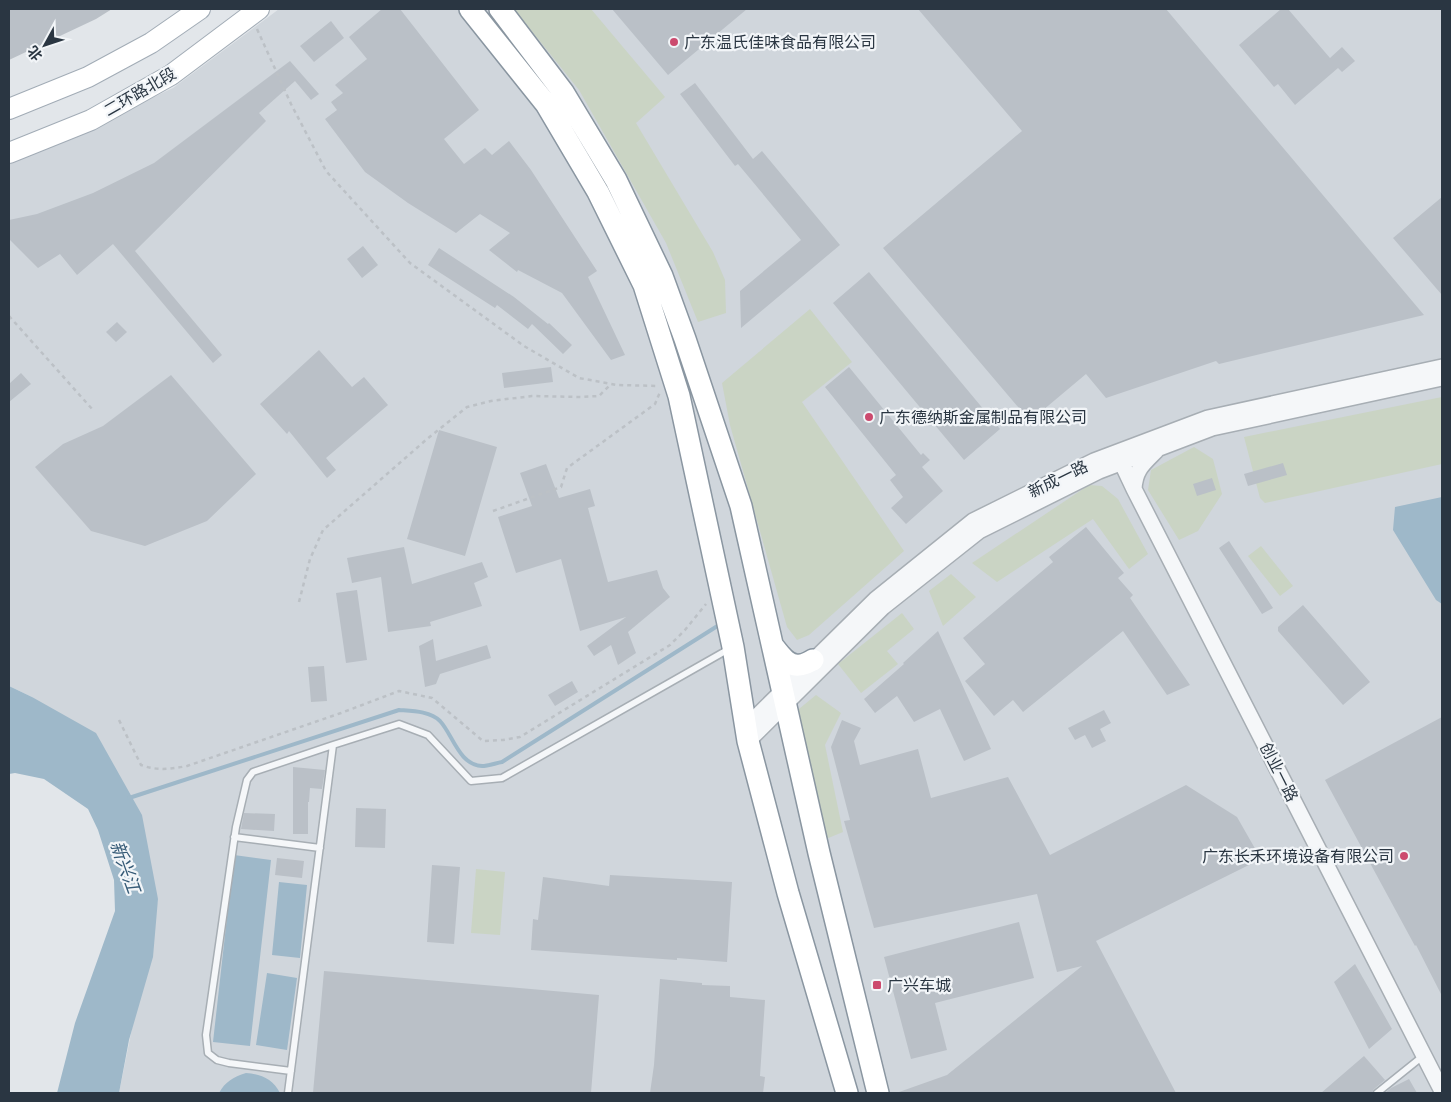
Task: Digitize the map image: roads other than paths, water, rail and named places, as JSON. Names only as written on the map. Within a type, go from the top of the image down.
[{"type":"highway","points":[[470,9],[546,104],[598,192],[644,285],[679,396],[733,647],[747,734],[788,893],[847,1093]]},
{"type":"highway","points":[[500,9],[563,92],[616,180],[662,276],[685,339],[741,506],[819,853],[878,1093]]},
{"type":"highway","points":[[773,646],[783,659],[790,663],[800,666],[813,660]]},
{"type":"main road","points":[[9,109],[88,77],[151,43],[200,9]]},
{"type":"main road","name":"二环路北段","points":[[9,153],[90,120],[171,75],[255,12]]},
{"type":"street","name":"新成一路","points":[[747,734],[784,697],[883,607],[979,531],[1099,471],[1119,457],[1208,418],[1442,367]]},
{"type":"street","name":"新成一路","points":[[784,697],[813,660],[876,599],[972,521],[1094,461],[1159,448],[1212,428],[1442,378]]},
{"type":"street","points":[[1085,478],[1109,476],[1120,480],[1134,489],[1135,478],[1139,469],[1159,448]]},
{"type":"street","name":"创业一路","points":[[1119,457],[1442,1091]]},
{"type":"lane","points":[[291,1070],[229,1063],[217,1060],[208,1053],[206,1035],[234,838],[247,780],[253,772],[399,724],[428,735],[471,781],[502,778],[733,647]]},
{"type":"lane","points":[[288,1093],[333,745]]},
{"type":"lane","points":[[234,838],[320,848]]},
{"type":"lane","points":[[1377,1093],[1424,1055]]},
{"type":"water","points":[[1442,497],[1442,604],[1436,600],[1393,530],[1395,507]]},
{"type":"water","name":"新兴江","points":[[9,686],[96,733],[142,815],[158,899],[153,957],[129,1040],[119,1093],[57,1093],[75,1023],[115,911],[114,880],[98,830],[88,809],[44,779],[15,773],[9,774]]},
{"type":"water","points":[[234,855],[271,860],[250,1046],[213,1042]]},
{"type":"water","points":[[279,882],[307,885],[300,958],[272,955]]},
{"type":"water","points":[[267,973],[297,978],[287,1050],[256,1045]]},
{"type":"water","points":[[246,1073],[266,1078],[274,1084],[280,1093],[219,1093],[230,1080]]},
{"type":"waterway","points":[[129,798],[399,710],[421,712],[436,718],[445,727],[457,748],[468,761],[482,766],[502,762],[719,625]]},
{"type":"place","name":"广东温氏佳味食品有限公司","points":[[674,42]]},
{"type":"place","name":"广东德纳斯金属制品有限公司","points":[[869,417]]},
{"type":"place","name":"广东长禾环境设备有限公司","points":[[1404,856]]},
{"type":"place","name":"广兴车城","points":[[877,985]]}]
